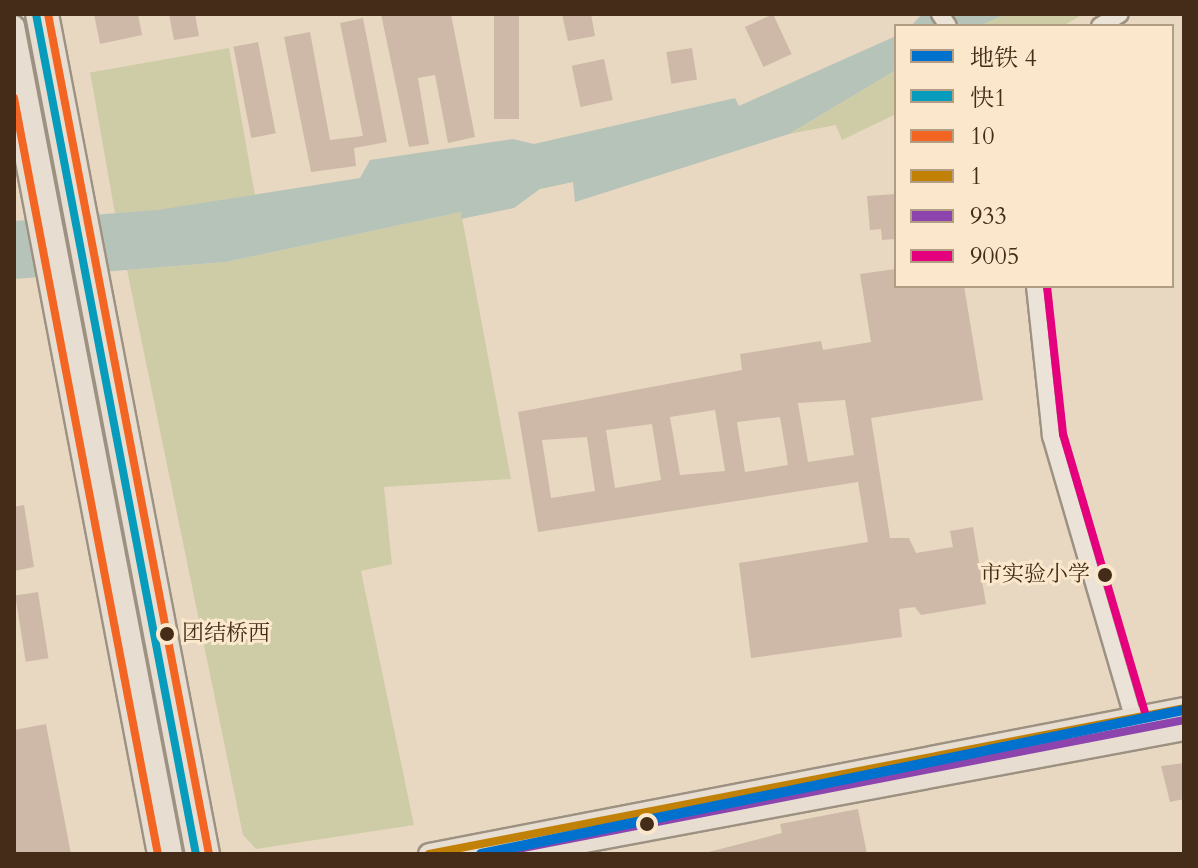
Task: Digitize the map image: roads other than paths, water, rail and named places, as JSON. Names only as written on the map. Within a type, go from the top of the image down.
[{"type":"main road","points":[[36,14],[196,854]]},
{"type":"main road","points":[[48,14],[209,854]]},
{"type":"main road","points":[[14,26],[172,854]]},
{"type":"main road","points":[[14,98],[158,854]]},
{"type":"main road","points":[[521,854],[1133,716],[1184,708]]},
{"type":"main road","points":[[429,854],[603,837],[1184,730]]},
{"type":"street","points":[[1035,288],[1051,436],[1133,716]]},
{"type":"metro line","name":"4","points":[[481,854],[1184,710]]},
{"type":"place","name":"市实验小学","points":[[1105,575]]},
{"type":"place","name":"团结桥西","points":[[167,634]]}]
